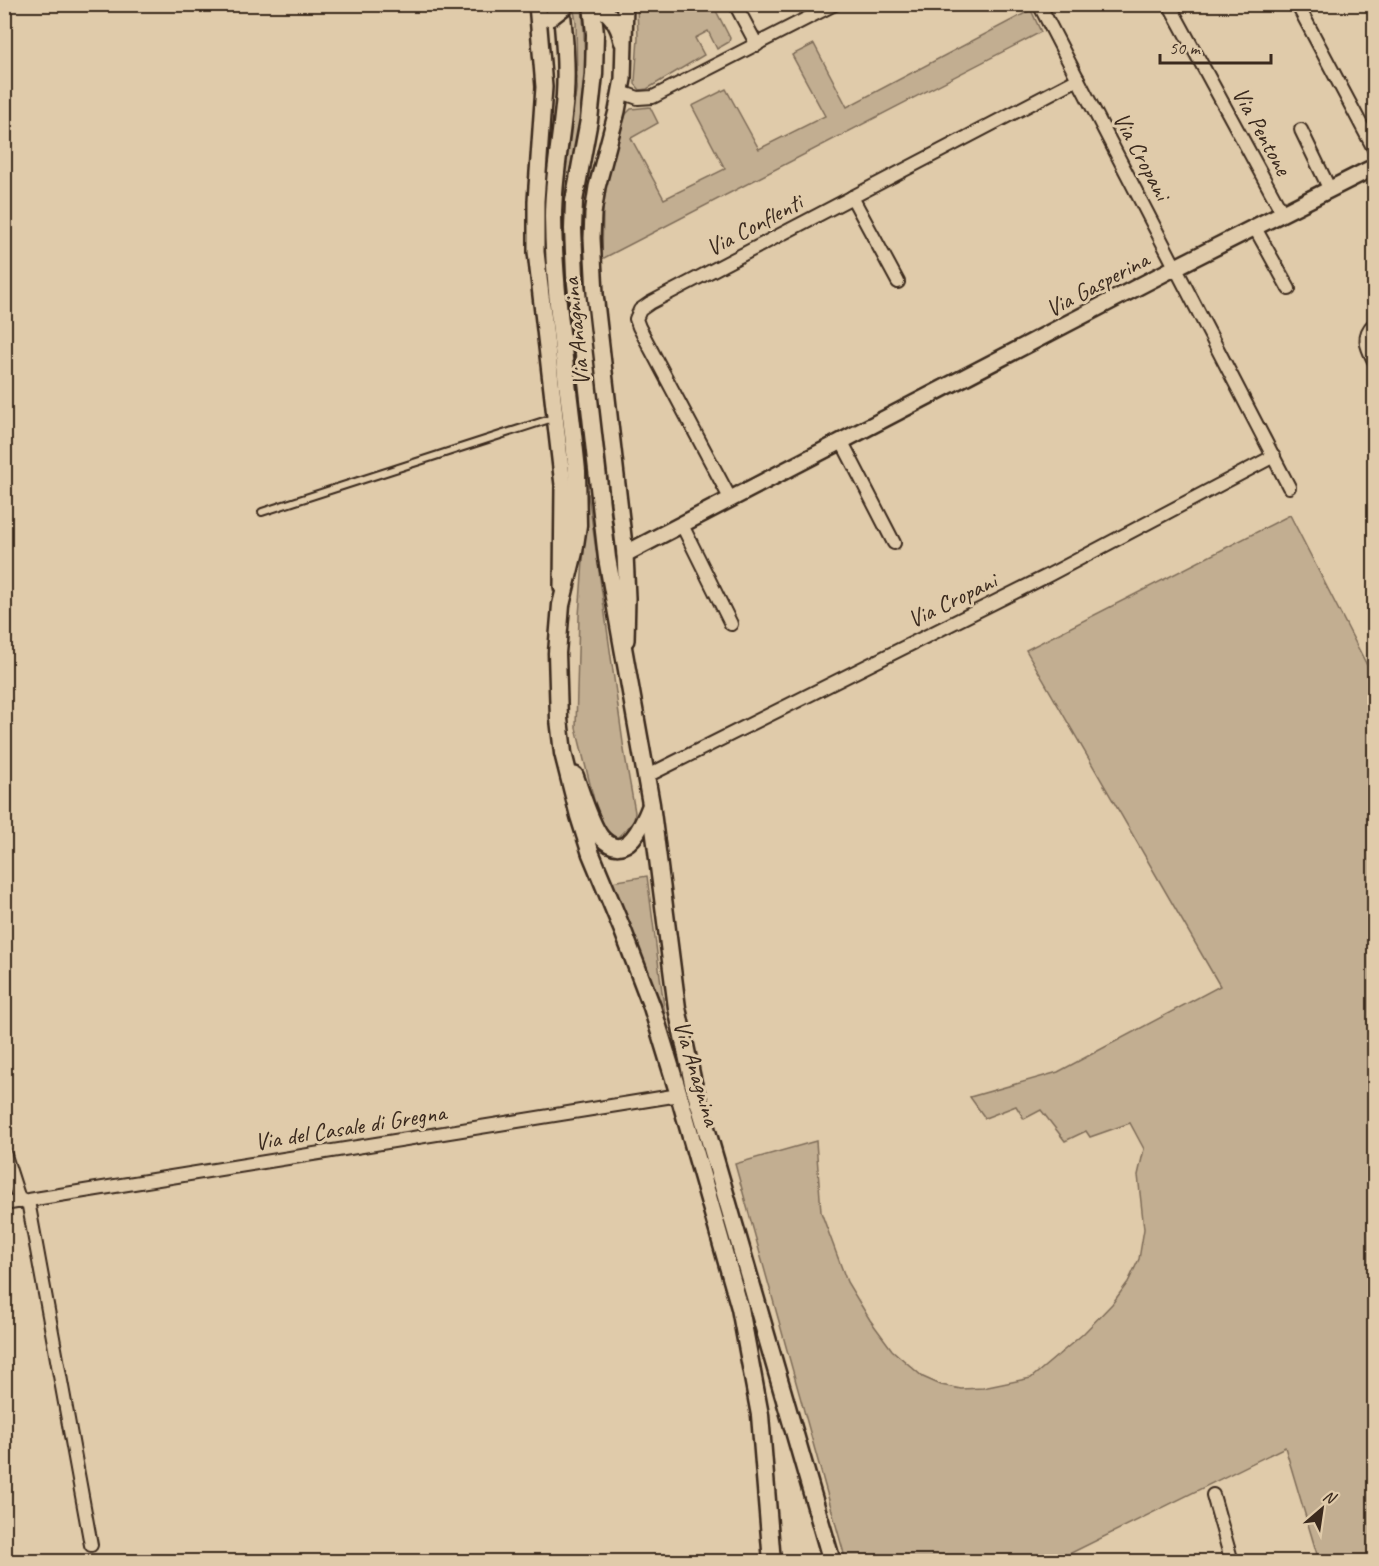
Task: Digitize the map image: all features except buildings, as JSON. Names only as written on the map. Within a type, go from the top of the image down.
[{"type":"main road","name":"Via Anagnina","points":[[561,4],[566,41],[566,69],[564,110],[555,173],[554,228],[559,305],[578,471],[579,501],[574,552],[561,605],[557,670],[561,742],[587,843],[643,980],[734,1284],[749,1352],[762,1435],[772,1562]]},
{"type":"main road","name":"Via Anagnina","points":[[593,4],[595,48],[593,88],[576,184],[573,250],[607,558],[647,776],[681,1033],[693,1083],[832,1562]]},
{"type":"street","name":"Via Anagnina","points":[[537,4],[544,93],[535,225],[539,288],[562,485],[561,605]]},
{"type":"street","points":[[540,35],[550,18],[568,4]]},
{"type":"street","points":[[593,4],[604,10],[614,20],[620,31],[624,52]]},
{"type":"street","name":"Via Anagnina","points":[[625,4],[621,92],[597,187],[592,238],[596,304],[625,554],[627,610],[625,658]]},
{"type":"street","points":[[735,4],[757,45]]},
{"type":"street","points":[[621,92],[638,98],[653,97],[835,4]]},
{"type":"street","name":"Via Cropani","points":[[1039,4],[1289,487]]},
{"type":"street","name":"Via Pentone","points":[[1169,4],[1283,214]]},
{"type":"street","points":[[1297,4],[1374,149]]},
{"type":"street","name":"Via Conflenti","points":[[731,500],[639,327],[636,319],[638,314],[646,305],[1078,79]]},
{"type":"street","points":[[1301,130],[1330,190]]},
{"type":"street","name":"Via Gasperina","points":[[625,554],[1176,267],[1373,170]]},
{"type":"street","points":[[852,197],[898,282]]},
{"type":"street","points":[[1255,228],[1289,289]]},
{"type":"street","points":[[1374,324],[1366,337],[1367,346],[1374,361]]},
{"type":"street","points":[[842,442],[894,543]]},
{"type":"street","name":"Via Cropani","points":[[647,776],[1054,572],[1274,456]]},
{"type":"street","points":[[682,525],[731,624]]},
{"type":"street","points":[[561,742],[598,833],[609,844],[618,846],[632,840],[640,830],[651,804]]},
{"type":"street","name":"Via del Casale di Gregna","points":[[4,1204],[679,1095]]},
{"type":"street","points":[[4,1152],[24,1201],[91,1545]]},
{"type":"street","points":[[1213,1495],[1232,1562]]},
{"type":"lane","points":[[262,512],[554,418]]},
{"type":"shaded area","points":[[573,5],[582,5],[585,53],[584,89],[582,114],[563,201],[567,145],[577,85],[576,22]]},
{"type":"shaded area","points":[[637,5],[713,5],[730,38],[729,42],[717,49],[708,31],[695,38],[704,55],[647,89],[640,90],[635,84],[638,38]]},
{"type":"shaded area","points":[[1031,10],[1041,32],[602,259],[603,206],[608,175],[626,114],[631,109],[650,107],[658,123],[631,138],[664,199],[725,169],[692,106],[726,89],[759,149],[825,116],[792,55],[814,44],[847,107]]},
{"type":"shaded area","points":[[588,493],[624,750],[635,812],[634,821],[617,838],[606,831],[594,800],[576,728],[579,616]]},
{"type":"shaded area","points":[[1290,515],[1374,679],[1374,1561],[1319,1561],[1285,1447],[1055,1561],[846,1561],[735,1164],[816,1141],[821,1212],[847,1282],[892,1350],[923,1377],[941,1385],[961,1389],[983,1388],[1031,1378],[1083,1334],[1112,1304],[1128,1282],[1139,1259],[1144,1229],[1138,1175],[1144,1149],[1130,1123],[1090,1137],[1086,1131],[1065,1141],[1041,1110],[1024,1119],[1016,1106],[985,1118],[970,1097],[1058,1072],[1220,986],[1026,650]]},
{"type":"shaded area","points":[[647,876],[667,1030],[611,882]]}]
